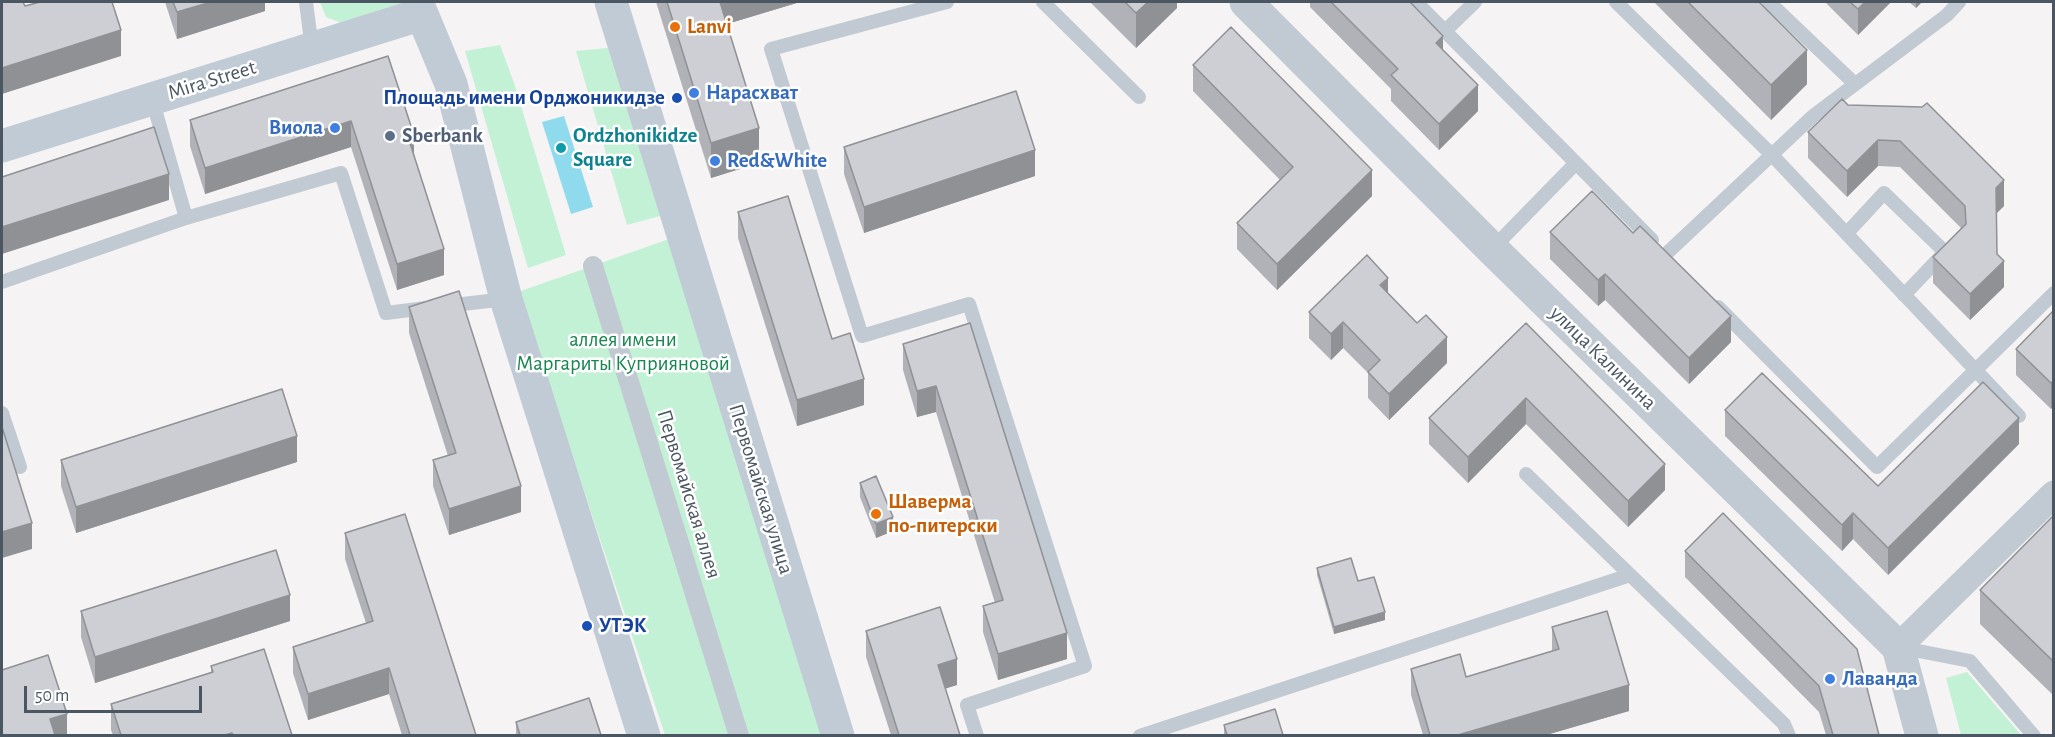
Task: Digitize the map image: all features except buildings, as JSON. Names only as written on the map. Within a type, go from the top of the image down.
[{"type":"main road","name":"Первомайская улица","points":[[611,2],[838,735]]},
{"type":"main road","name":"Mira Street","points":[[2,146],[312,49],[420,8]]},
{"type":"main road","points":[[420,8],[451,84],[506,299],[644,735]]},
{"type":"street","name":"улица Калинина","points":[[1246,2],[1492,249],[1898,647]]},
{"type":"street","name":"Первомайская аллея","points":[[593,266],[739,735]]},
{"type":"street","points":[[1922,735],[1898,647],[2054,494]]},
{"type":"lane","points":[[306,2],[312,49]]},
{"type":"lane","points":[[947,2],[896,8],[771,49],[862,336],[969,304],[1085,666],[967,705],[976,735]]},
{"type":"lane","points":[[1043,2],[1138,97]]},
{"type":"lane","points":[[1416,2],[1670,259],[1772,154],[1813,116],[1947,15],[1959,2]]},
{"type":"lane","points":[[1445,31],[1475,2]]},
{"type":"lane","points":[[1616,2],[1772,154],[2019,416]]},
{"type":"lane","points":[[1769,2],[1855,84]]},
{"type":"lane","points":[[152,99],[186,218]]},
{"type":"lane","points":[[1492,249],[1575,163]]},
{"type":"lane","points":[[2,282],[186,218],[341,173],[386,313],[506,299]]},
{"type":"lane","points":[[1846,233],[1884,193],[1946,252],[1904,295]]},
{"type":"lane","points":[[1708,297],[1877,467],[2054,293]]},
{"type":"lane","points":[[2,413],[20,467]]},
{"type":"lane","points":[[1526,474],[1784,724],[1789,735]]},
{"type":"lane","points":[[1140,735],[1630,575]]},
{"type":"lane","points":[[1898,647],[1970,661],[2034,735]]},
{"type":"green space","points":[[320,2],[408,2],[359,24],[339,22],[326,17]]},
{"type":"green space","points":[[500,45],[514,83],[566,255],[528,268],[465,51]]},
{"type":"green space","points":[[608,48],[660,216],[627,225],[576,51]]},
{"type":"green space","name":"аллея имени Маргариты Куприяновой","points":[[672,238],[825,735],[665,735],[518,292]]},
{"type":"green space","points":[[1967,672],[2021,735],[1961,735],[1946,678]]},
{"type":"water","points":[[564,116],[593,207],[571,214],[542,122]]},
{"type":"place","name":"Lanvi","points":[[675,27]]},
{"type":"place","name":"Нарасхват","points":[[694,93]]},
{"type":"place","name":"Площадь имени Орджоникидзе","points":[[677,98]]},
{"type":"place","name":"Виола","points":[[335,128]]},
{"type":"place","name":"Sberbank","points":[[390,136]]},
{"type":"place","name":"Ordzhonikidze Square","points":[[561,148]]},
{"type":"place","name":"Red&White","points":[[715,161]]},
{"type":"place","name":"Шаверма по-питерски","points":[[876,514]]},
{"type":"place","name":"УТЭК","points":[[587,626]]},
{"type":"place","name":"Лаванда","points":[[1830,679]]}]
